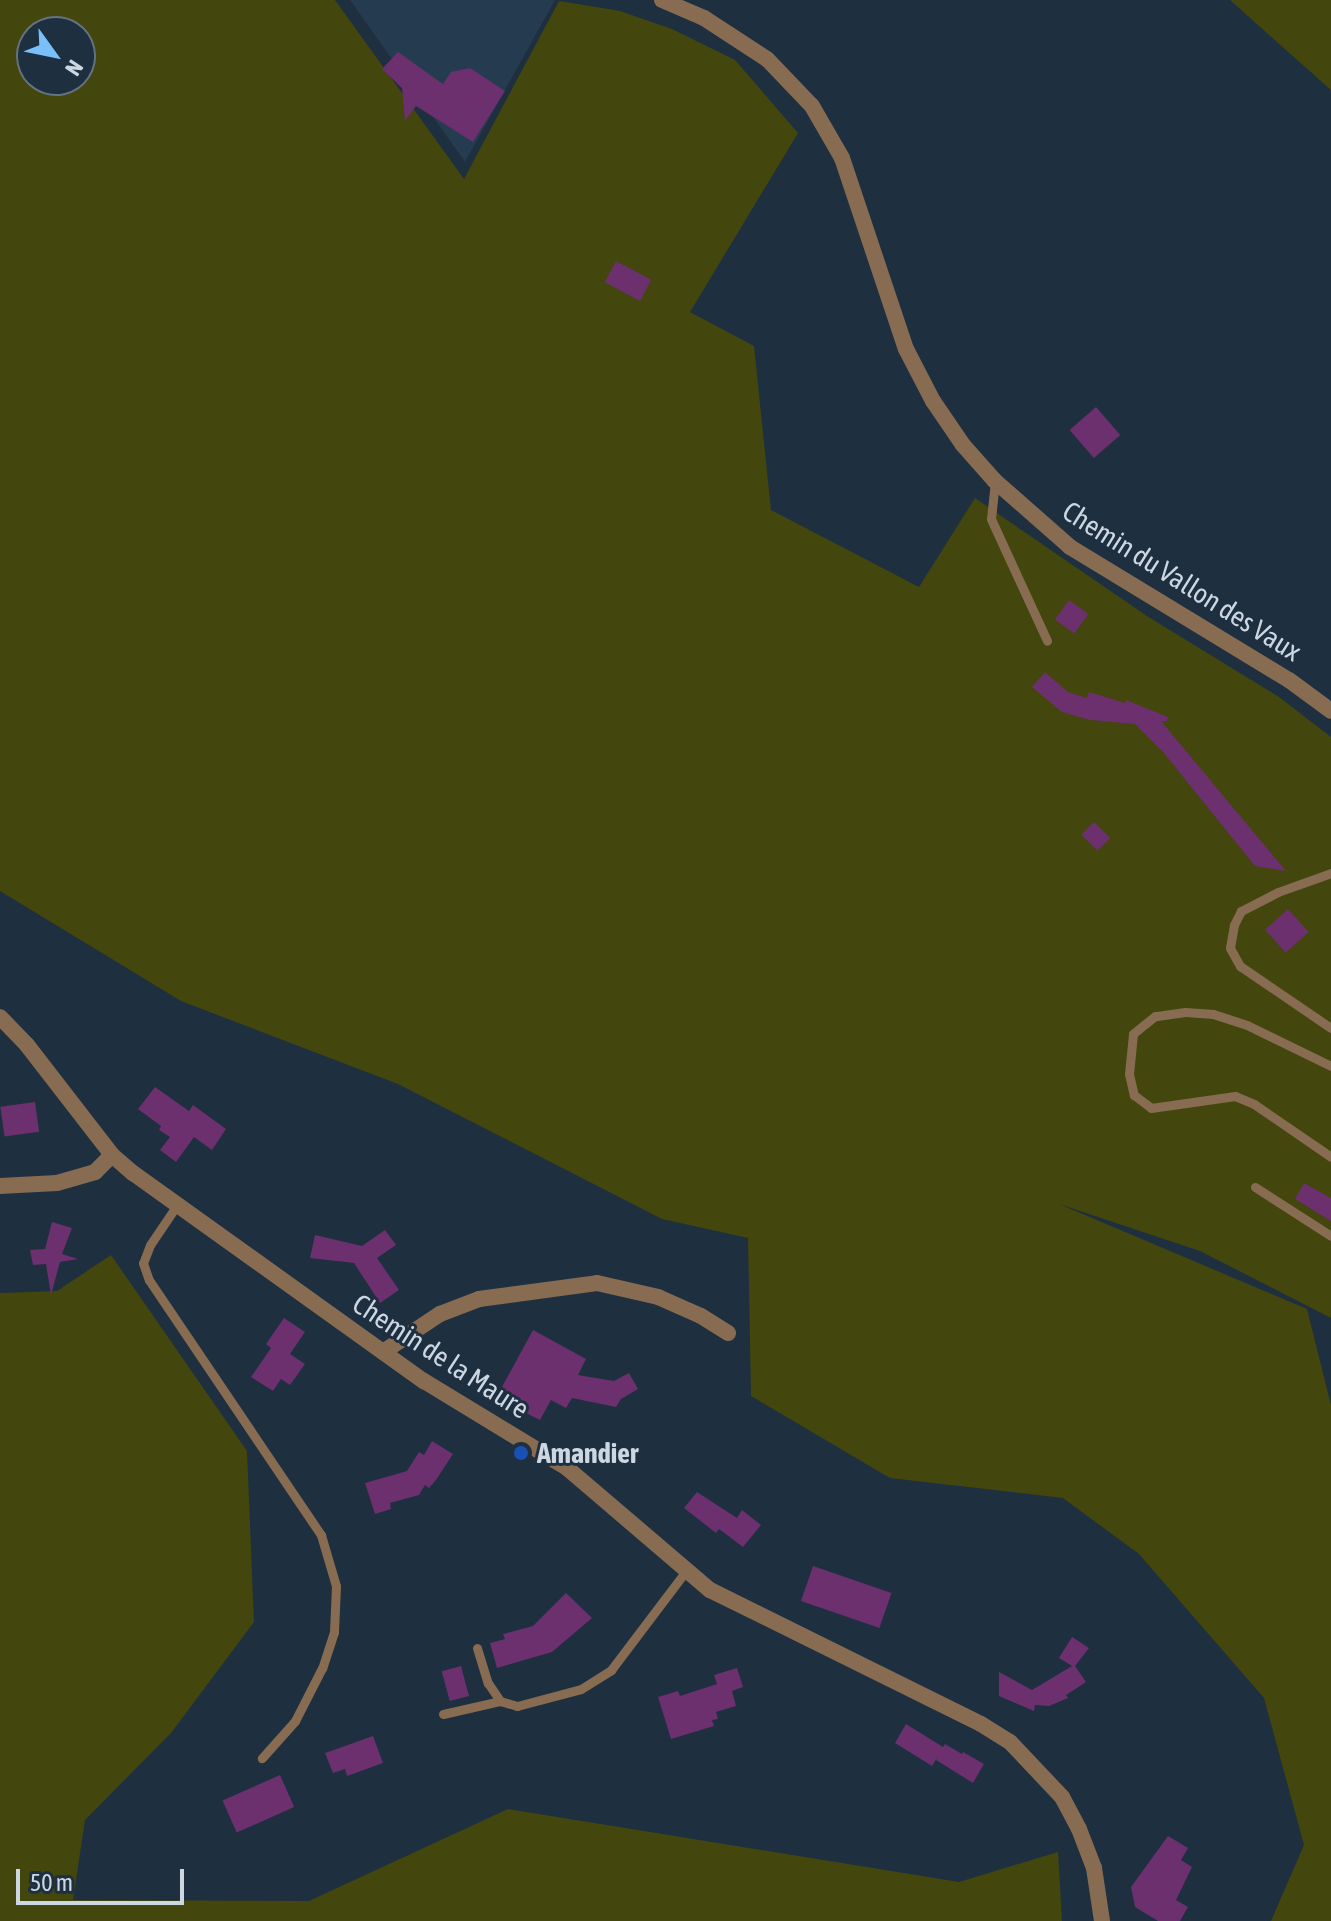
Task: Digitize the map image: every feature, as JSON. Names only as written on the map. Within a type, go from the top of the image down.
[{"type":"street","name":"Chemin du Vallon des Vaux","points":[[662,0],[704,18],[767,59],[812,106],[842,158],[906,349],[948,423],[995,481],[1070,547],[1328,702]]},
{"type":"street","name":"Chemin de la Maure","points":[[0,1017],[27,1045],[112,1155],[383,1352],[567,1468],[710,1590],[745,1610],[981,1724],[1010,1742],[1062,1797],[1079,1829],[1094,1868],[1102,1921]]},
{"type":"street","points":[[0,1186],[57,1183],[95,1172],[112,1155]]},
{"type":"street","points":[[383,1352],[440,1314],[479,1299],[597,1283],[658,1297],[701,1316],[728,1333]]},
{"type":"lane","points":[[995,481],[991,519],[1047,641]]},
{"type":"lane","points":[[1331,873],[1266,897],[1241,911],[1234,925],[1230,948],[1240,966],[1331,1028]]},
{"type":"lane","points":[[1331,1066],[1247,1025],[1213,1014],[1185,1012],[1155,1016],[1133,1034],[1129,1074],[1134,1095],[1151,1108],[1235,1096],[1254,1104],[1331,1157]]},
{"type":"lane","points":[[1255,1187],[1331,1236]]},
{"type":"lane","points":[[177,1205],[143,1263],[149,1280],[321,1535],[336,1586],[334,1632],[322,1668],[295,1721],[262,1758]]},
{"type":"lane","points":[[443,1714],[500,1701],[517,1706],[581,1689],[611,1670],[686,1571]]},
{"type":"lane","points":[[477,1648],[488,1683],[500,1701]]},
{"type":"shaded area","points":[[0,0],[335,0],[464,179],[559,1],[620,11],[672,29],[735,60],[798,133],[690,312],[754,346],[771,510],[919,587],[975,498],[1147,616],[1279,697],[1331,737],[1331,1318],[1200,1251],[1059,1204],[1307,1309],[1331,1405],[1331,1921],[1271,1921],[1304,1845],[1264,1698],[1139,1554],[1063,1498],[890,1478],[751,1396],[748,1238],[662,1219],[398,1084],[181,1001],[0,891]]},
{"type":"shaded area","points":[[350,0],[555,0],[465,162]]},
{"type":"shaded area","points":[[1230,0],[1331,0],[1331,90]]},
{"type":"shaded area","points":[[111,1255],[247,1451],[254,1622],[171,1733],[85,1820],[73,1900],[309,1901],[508,1809],[959,1882],[1058,1852],[1062,1921],[0,1921],[0,1293],[57,1291]]},
{"type":"building","points":[[398,52],[443,84],[451,72],[470,68],[505,91],[473,142],[416,106],[405,121],[402,88],[382,69]]},
{"type":"building","points":[[616,261],[651,280],[640,301],[605,282]]},
{"type":"building","points":[[1096,407],[1120,435],[1094,458],[1070,430]]},
{"type":"building","points":[[1069,600],[1088,614],[1074,634],[1055,619]]},
{"type":"building","points":[[1045,672],[1068,692],[1087,698],[1089,692],[1125,703],[1126,700],[1168,717],[1167,721],[1161,721],[1286,871],[1255,866],[1163,752],[1135,724],[1090,720],[1062,712],[1032,687]]},
{"type":"building","points":[[1094,822],[1110,838],[1098,851],[1081,835]]},
{"type":"building","points":[[1288,909],[1309,932],[1286,953],[1265,930]]},
{"type":"building","points":[[155,1087],[189,1111],[193,1105],[226,1129],[212,1150],[194,1137],[176,1162],[160,1150],[170,1137],[138,1109]]},
{"type":"building","points":[[35,1102],[39,1132],[5,1137],[0,1107]]},
{"type":"building","points":[[1304,1183],[1331,1198],[1331,1221],[1295,1199]]},
{"type":"building","points":[[52,1222],[72,1228],[62,1254],[78,1259],[60,1262],[51,1295],[46,1264],[33,1265],[30,1250],[45,1249]]},
{"type":"building","points":[[385,1230],[396,1245],[377,1258],[399,1290],[380,1303],[354,1263],[310,1258],[315,1235],[362,1246]]},
{"type":"building","points":[[284,1318],[305,1332],[290,1354],[305,1364],[290,1385],[281,1379],[273,1391],[251,1377],[271,1348],[266,1344]]},
{"type":"building","points":[[533,1330],[586,1359],[578,1375],[614,1381],[629,1373],[638,1389],[621,1399],[616,1407],[572,1398],[566,1408],[551,1400],[540,1420],[496,1398]]},
{"type":"building","points":[[432,1441],[453,1454],[436,1480],[429,1488],[425,1485],[419,1495],[390,1503],[391,1509],[375,1514],[365,1483],[407,1471],[419,1452],[424,1455]]},
{"type":"building","points":[[697,1492],[737,1518],[742,1510],[761,1525],[743,1547],[719,1529],[716,1533],[684,1508]]},
{"type":"building","points":[[813,1566],[891,1593],[879,1628],[801,1601]]},
{"type":"building","points":[[566,1593],[592,1618],[552,1652],[497,1668],[490,1643],[505,1639],[503,1634],[533,1626]]},
{"type":"building","points":[[1072,1637],[1089,1648],[1075,1666],[1086,1682],[1066,1695],[1068,1698],[1049,1706],[1035,1705],[1034,1711],[999,1696],[999,1672],[1032,1690],[1072,1666],[1059,1658]]},
{"type":"building","points":[[461,1666],[469,1696],[450,1701],[442,1671]]},
{"type":"building","points":[[737,1668],[743,1687],[732,1691],[736,1706],[716,1712],[718,1719],[712,1720],[714,1726],[671,1739],[658,1697],[678,1691],[680,1696],[717,1684],[714,1675]]},
{"type":"building","points":[[906,1724],[943,1747],[945,1744],[984,1764],[973,1783],[936,1760],[938,1756],[932,1766],[895,1743]]},
{"type":"building","points":[[373,1736],[383,1763],[347,1776],[345,1769],[333,1773],[325,1753]]},
{"type":"building","points":[[280,1775],[294,1807],[237,1833],[222,1801]]},
{"type":"building","points":[[1168,1836],[1188,1848],[1181,1860],[1192,1867],[1176,1900],[1188,1907],[1180,1921],[1158,1921],[1135,1907],[1131,1887]]},
{"type":"place","name":"Amandier","points":[[521,1453]]}]
